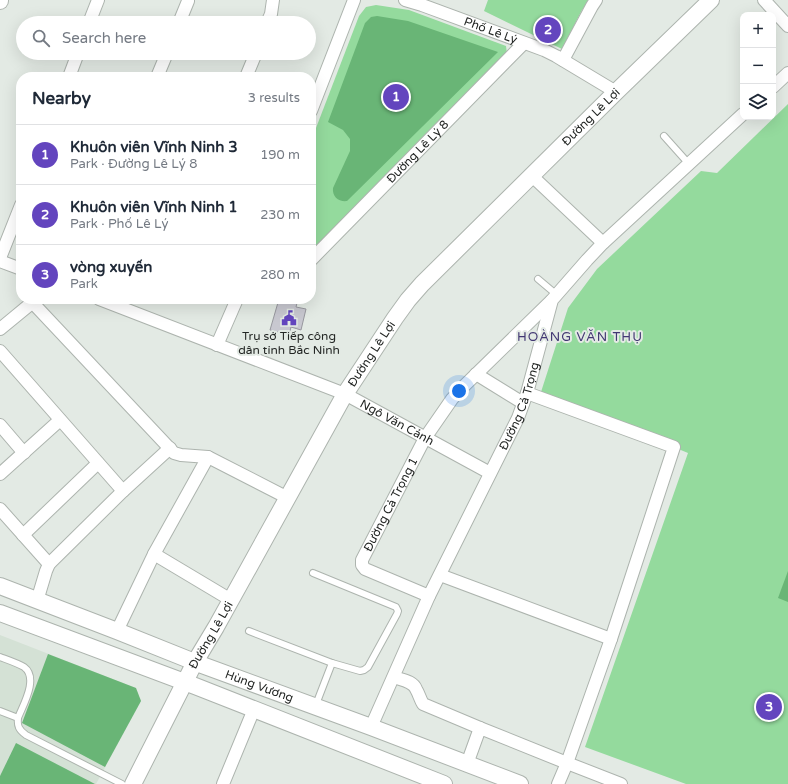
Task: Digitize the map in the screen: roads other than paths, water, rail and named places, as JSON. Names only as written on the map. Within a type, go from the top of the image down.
[{"type":"main road","name":"Đường Lê Lợi","points":[[133,784],[184,682],[345,394],[408,300],[422,284],[711,0]]},
{"type":"main road","name":"Hùng Vương","points":[[0,586],[195,662],[520,784]]},
{"type":"main road","name":"Hùng Vương","points":[[0,613],[184,682],[444,784]]},
{"type":"street","points":[[92,16],[98,0]]},
{"type":"street","points":[[182,16],[189,0]]},
{"type":"street","points":[[270,16],[273,0]]},
{"type":"street","points":[[316,98],[354,0]]},
{"type":"street","points":[[563,60],[596,0]]},
{"type":"street","points":[[764,0],[788,26]]},
{"type":"street","name":"Phố Lê Lý","points":[[410,1],[544,50],[616,92]]},
{"type":"street","name":"Đường Lê Lý 8","points":[[316,255],[524,43]]},
{"type":"street","points":[[71,72],[75,60]]},
{"type":"street","points":[[159,72],[164,60]]},
{"type":"street","points":[[248,72],[253,60]]},
{"type":"street","points":[[776,84],[788,73]]},
{"type":"street","name":"Đường Cả Trọng","points":[[371,727],[429,596],[518,418],[554,298],[603,243],[740,117]]},
{"type":"street","points":[[532,176],[603,243]]},
{"type":"street","points":[[16,217],[0,259],[16,267]]},
{"type":"street","name":"Đường Cả Trọng 1","points":[[429,596],[365,569],[362,565],[362,560],[425,438],[452,399],[554,298]]},
{"type":"street","points":[[2,325],[29,304]]},
{"type":"street","points":[[36,304],[174,453],[181,455],[208,456],[288,498]]},
{"type":"street","name":"Ngô Văn Cảnh","points":[[112,304],[345,394],[490,473]]},
{"type":"street","points":[[217,345],[235,304]]},
{"type":"street","points":[[0,351],[123,491]]},
{"type":"street","points":[[476,374],[525,398],[674,447],[611,640],[558,784]]},
{"type":"street","points":[[0,474],[60,420]]},
{"type":"street","points":[[0,425],[24,452]]},
{"type":"street","points":[[37,600],[49,564],[123,491],[170,448]]},
{"type":"street","points":[[117,631],[154,554],[208,456]]},
{"type":"street","points":[[23,535],[98,463]]},
{"type":"street","points":[[0,509],[49,564]]},
{"type":"street","points":[[154,554],[231,600]]},
{"type":"street","points":[[440,575],[611,640]]},
{"type":"street","points":[[394,677],[413,684],[416,687],[420,700],[424,704],[621,784]]},
{"type":"street","points":[[223,784],[254,709]]},
{"type":"street","points":[[467,764],[480,728]]},
{"type":"lane","points":[[664,136],[689,164]]},
{"type":"lane","points":[[538,279],[554,298]]},
{"type":"lane","points":[[249,631],[332,663],[360,671],[368,667],[397,614],[398,611],[396,607],[313,573]]},
{"type":"lane","points":[[0,657],[25,668],[29,673],[31,680],[18,718],[17,723],[20,731],[122,784]]},
{"type":"lane","points":[[315,707],[332,663]]},
{"type":"lane","points":[[0,711],[18,718]]},
{"type":"place","name":"Khuôn viên Vĩnh Ninh 1","points":[[548,30]]},
{"type":"place","name":"Khuôn viên Vĩnh Ninh 3","points":[[396,97]]},
{"type":"place","name":"Trụ sở Tiếp công dân tỉnh Bắc Ninh","points":[[289,318]]},
{"type":"place","name":"vòng xuyến","points":[[769,707]]},
{"type":"district","name":"HOÀNG VĂN THỤ","points":[[580,337]]}]
